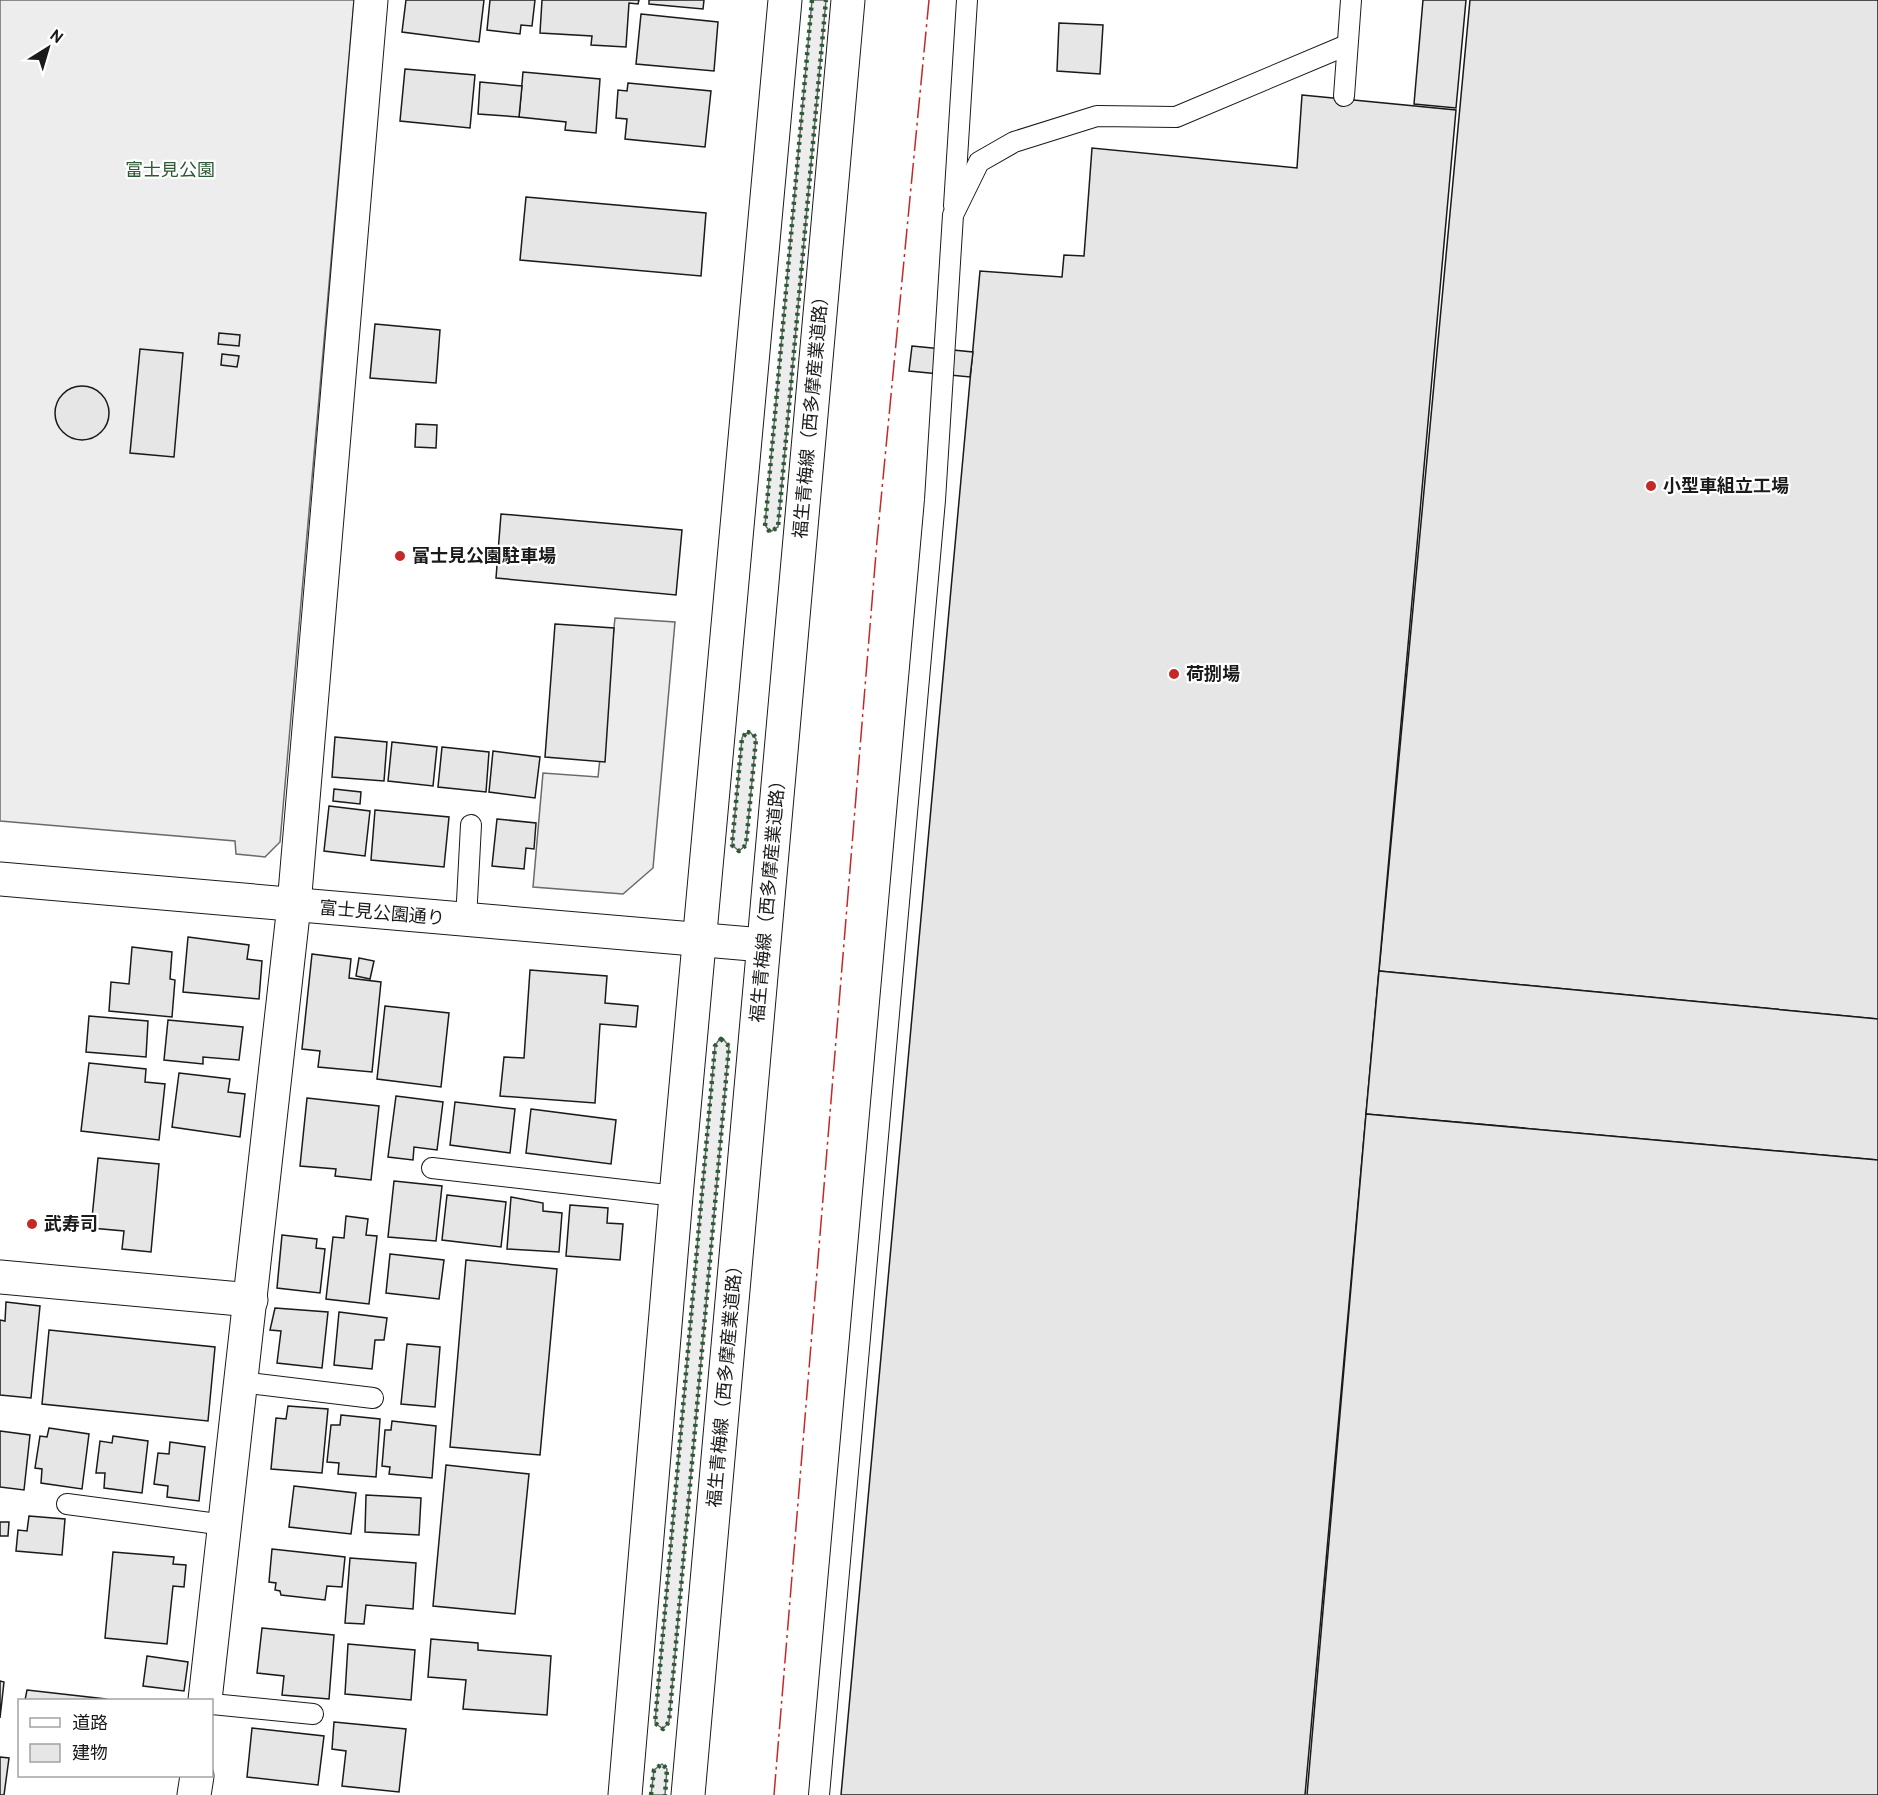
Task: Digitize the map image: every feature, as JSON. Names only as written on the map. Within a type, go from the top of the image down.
[{"type":"main road","points":[[205,1699],[294,905],[371,0]]},
{"type":"main road","points":[[625,1795],[676,1196],[785,0]]},
{"type":"main road","name":"福生青梅線（西多摩産業道路）","points":[[688,1795],[848,0]]},
{"type":"main road","name":"富士見公園通り","points":[[0,879],[763,945]]},
{"type":"main road","points":[[0,1277],[251,1300]]},
{"type":"main road","points":[[195,1795],[197,1777]]},
{"type":"lane","points":[[819,1795],[935,500],[967,0]]},
{"type":"lane","points":[[1344,96],[1352,0]]},
{"type":"lane","points":[[953,215],[978,162],[1014,142],[1097,116],[1176,117],[1347,45]]},
{"type":"lane","points":[[466,920],[471,825]]},
{"type":"lane","points":[[432,1168],[676,1196]]},
{"type":"lane","points":[[240,1382],[373,1398]]},
{"type":"lane","points":[[67,1504],[225,1525]]},
{"type":"lane","points":[[213,1704],[313,1714]]},
{"type":"shaded area","name":"富士見公園","points":[[0,0],[354,0],[280,842],[265,857],[236,854],[235,841],[0,821]]},
{"type":"shaded area","points":[[812,0],[826,0],[778,527],[770,532],[765,525]]},
{"type":"shaded area","points":[[615,618],[675,622],[653,868],[623,894],[533,887],[543,773],[598,777]]},
{"type":"shaded area","points":[[750,732],[756,739],[746,845],[739,851],[732,845],[742,738],[744,734]]},
{"type":"shaded area","points":[[723,1039],[729,1046],[669,1722],[663,1729],[655,1723],[715,1046]]},
{"type":"shaded area","points":[[662,1764],[667,1769],[665,1795],[651,1795],[654,1770]]},
{"type":"building","points":[[406,0],[484,0],[479,42],[402,32]]},
{"type":"building","points":[[490,0],[535,0],[532,26],[521,25],[520,34],[487,30]]},
{"type":"building","points":[[542,0],[639,0],[638,4],[629,3],[626,47],[591,45],[592,36],[540,33]]},
{"type":"building","points":[[649,0],[704,0],[703,9],[649,4]]},
{"type":"building","points":[[1423,0],[1466,0],[1456,108],[1414,104]]},
{"type":"building","name":"小型車組立工場","points":[[1470,0],[1878,0],[1878,1019],[1379,971]]},
{"type":"building","points":[[641,14],[718,22],[714,71],[636,64]]},
{"type":"building","points":[[1059,23],[1103,25],[1100,74],[1057,71]]},
{"type":"building","points":[[405,69],[475,75],[470,128],[400,121]]},
{"type":"building","points":[[523,72],[600,79],[596,133],[565,130],[566,122],[519,117]]},
{"type":"building","points":[[480,82],[522,86],[519,117],[478,114]]},
{"type":"building","points":[[628,83],[711,91],[705,147],[625,139],[627,119],[616,118],[618,90],[627,91]]},
{"type":"building","name":"荷捌場","points":[[1302,95],[1456,110],[1305,1795],[841,1795],[980,271],[1062,277],[1064,255],[1084,256],[1092,148],[1297,168]]},
{"type":"building","points":[[526,197],[706,213],[701,276],[520,260]]},
{"type":"building","points":[[375,324],[440,330],[436,383],[370,378]]},
{"type":"building","points":[[219,333],[240,335],[239,346],[218,344]]},
{"type":"building","points":[[912,346],[973,352],[970,377],[909,371]]},
{"type":"building","points":[[140,349],[183,353],[174,457],[130,453]]},
{"type":"building","points":[[222,354],[239,356],[237,367],[221,365]]},
{"type":"building","points":[[82,386],[92,388],[101,394],[107,403],[109,413],[107,423],[101,432],[92,438],[82,440],[72,438],[63,432],[57,423],[55,413],[57,403],[63,394],[72,388]]},
{"type":"building","points":[[416,424],[437,425],[436,448],[415,447]]},
{"type":"building","points":[[501,514],[682,530],[676,595],[496,578]]},
{"type":"building","points":[[555,624],[614,628],[605,762],[545,757]]},
{"type":"building","points":[[335,737],[387,742],[384,781],[332,777]]},
{"type":"building","points":[[392,742],[437,747],[433,786],[388,781]]},
{"type":"building","points":[[442,747],[489,752],[486,792],[438,787]]},
{"type":"building","points":[[493,751],[540,757],[535,798],[489,792]]},
{"type":"building","points":[[334,789],[361,792],[360,804],[333,801]]},
{"type":"building","points":[[329,806],[370,811],[365,856],[324,851]]},
{"type":"building","points":[[375,810],[449,817],[444,867],[371,860]]},
{"type":"building","points":[[497,819],[536,823],[534,849],[526,848],[524,869],[492,866]]},
{"type":"building","points":[[188,937],[249,945],[247,959],[262,961],[259,999],[183,992]]},
{"type":"building","points":[[132,947],[172,952],[170,979],[175,980],[172,1017],[109,1011],[111,982],[129,984]]},
{"type":"building","points":[[312,954],[351,959],[349,978],[381,982],[372,1072],[318,1067],[320,1051],[302,1049]]},
{"type":"building","points":[[359,958],[374,961],[370,979],[356,976]]},
{"type":"building","points":[[530,970],[607,976],[605,1003],[638,1006],[636,1027],[600,1024],[595,1103],[500,1096],[504,1057],[524,1058]]},
{"type":"building","points":[[1379,971],[1878,1019],[1878,1160],[1366,1114]]},
{"type":"building","points":[[385,1006],[449,1013],[441,1087],[377,1079]]},
{"type":"building","points":[[89,1016],[148,1021],[146,1057],[86,1052]]},
{"type":"building","points":[[168,1020],[243,1027],[239,1060],[203,1057],[203,1064],[164,1060]]},
{"type":"building","points":[[89,1063],[146,1069],[145,1082],[165,1084],[159,1140],[81,1131]]},
{"type":"building","points":[[179,1073],[230,1079],[228,1092],[245,1094],[240,1137],[172,1127]]},
{"type":"building","points":[[396,1096],[443,1102],[437,1150],[414,1147],[413,1160],[388,1157]]},
{"type":"building","points":[[307,1098],[379,1106],[371,1180],[335,1176],[336,1169],[300,1166]]},
{"type":"building","points":[[455,1102],[515,1109],[510,1153],[450,1145]]},
{"type":"building","points":[[531,1109],[616,1120],[611,1164],[526,1153]]},
{"type":"building","points":[[1366,1114],[1878,1160],[1878,1795],[1307,1795]]},
{"type":"building","points":[[98,1158],[159,1164],[151,1252],[122,1249],[124,1231],[91,1228]]},
{"type":"building","points":[[394,1181],[442,1186],[436,1241],[388,1237]]},
{"type":"building","points":[[447,1195],[506,1202],[501,1247],[442,1240]]},
{"type":"building","points":[[511,1197],[543,1203],[543,1211],[562,1213],[559,1252],[507,1249]]},
{"type":"building","points":[[570,1205],[608,1208],[607,1223],[623,1224],[620,1260],[566,1256]]},
{"type":"building","points":[[346,1216],[368,1219],[366,1235],[377,1236],[369,1304],[326,1299],[333,1237],[344,1238]]},
{"type":"building","points":[[282,1235],[317,1239],[316,1248],[325,1249],[320,1293],[277,1288]]},
{"type":"building","points":[[390,1254],[444,1260],[439,1299],[386,1293]]},
{"type":"building","points":[[466,1260],[557,1269],[540,1455],[450,1447]]},
{"type":"building","points":[[6,1302],[40,1306],[31,1398],[0,1395],[0,1320],[5,1321]]},
{"type":"building","points":[[275,1308],[328,1312],[322,1368],[277,1363],[281,1331],[270,1330]]},
{"type":"building","points":[[339,1312],[387,1318],[384,1340],[375,1340],[372,1369],[334,1365]]},
{"type":"building","points":[[49,1330],[215,1347],[208,1421],[42,1404]]},
{"type":"building","points":[[407,1344],[440,1347],[435,1407],[401,1404]]},
{"type":"building","points":[[288,1406],[328,1409],[322,1473],[271,1469],[276,1418],[286,1419]]},
{"type":"building","points":[[341,1415],[380,1419],[376,1477],[338,1474],[339,1463],[327,1462],[331,1425],[340,1425]]},
{"type":"building","points":[[392,1421],[436,1426],[432,1478],[389,1474],[390,1467],[382,1466],[385,1430],[391,1430]]},
{"type":"building","points":[[49,1428],[89,1434],[82,1489],[41,1483],[42,1469],[35,1468],[40,1436],[47,1437]]},
{"type":"building","points":[[0,1431],[30,1435],[24,1490],[0,1487]]},
{"type":"building","points":[[113,1436],[148,1441],[142,1493],[104,1488],[105,1473],[96,1473],[100,1441],[112,1443]]},
{"type":"building","points":[[170,1442],[205,1447],[199,1501],[167,1497],[168,1486],[154,1484],[158,1453],[169,1454]]},
{"type":"building","points":[[446,1465],[529,1474],[515,1614],[433,1606]]},
{"type":"building","points":[[294,1486],[356,1493],[351,1534],[289,1527]]},
{"type":"building","points":[[366,1495],[421,1498],[419,1535],[365,1532]]},
{"type":"building","points":[[29,1516],[65,1519],[62,1555],[16,1551],[18,1530],[27,1531]]},
{"type":"building","points":[[0,1522],[9,1522],[8,1536],[0,1536]]},
{"type":"building","points":[[272,1549],[345,1557],[342,1587],[327,1586],[325,1600],[281,1595],[280,1591],[275,1590],[276,1583],[269,1582]]},
{"type":"building","points":[[113,1552],[174,1557],[173,1564],[186,1565],[184,1587],[173,1586],[167,1644],[105,1638]]},
{"type":"building","points":[[350,1558],[416,1563],[413,1609],[366,1605],[364,1624],[345,1623]]},
{"type":"building","points":[[262,1628],[334,1635],[329,1699],[282,1695],[284,1676],[257,1673]]},
{"type":"building","points":[[431,1639],[478,1643],[478,1650],[551,1656],[547,1715],[463,1709],[466,1680],[428,1677]]},
{"type":"building","points":[[348,1644],[415,1650],[411,1700],[345,1694]]},
{"type":"building","points":[[147,1656],[188,1662],[184,1691],[143,1686]]},
{"type":"building","points":[[0,1681],[4,1682],[0,1718]]},
{"type":"building","points":[[27,1690],[106,1699],[25,1699]]},
{"type":"building","points":[[334,1722],[406,1729],[399,1792],[342,1786],[346,1751],[332,1749]]},
{"type":"building","points":[[252,1728],[324,1736],[318,1785],[247,1777]]},
{"type":"building","points":[[0,1757],[9,1758],[4,1795],[0,1795]]},
{"type":"hedge","points":[[812,0],[765,526],[770,532],[778,527],[826,0]]},
{"type":"hedge","points":[[747,732],[753,733],[756,739],[746,845],[739,851],[732,845],[742,738],[747,732]]},
{"type":"hedge","points":[[721,1039],[729,1046],[669,1722],[663,1729],[655,1723],[715,1046],[721,1039]]},
{"type":"hedge","points":[[651,1795],[654,1770],[662,1764],[667,1769],[665,1795]]},
{"type":"power","points":[[774,1795],[877,541],[929,0]]},
{"type":"place","name":"小型車組立工場","points":[[1651,486]]},
{"type":"place","name":"富士見公園駐車場","points":[[400,556]]},
{"type":"place","name":"荷捌場","points":[[1174,674]]},
{"type":"place","name":"武寿司","points":[[32,1224]]}]
